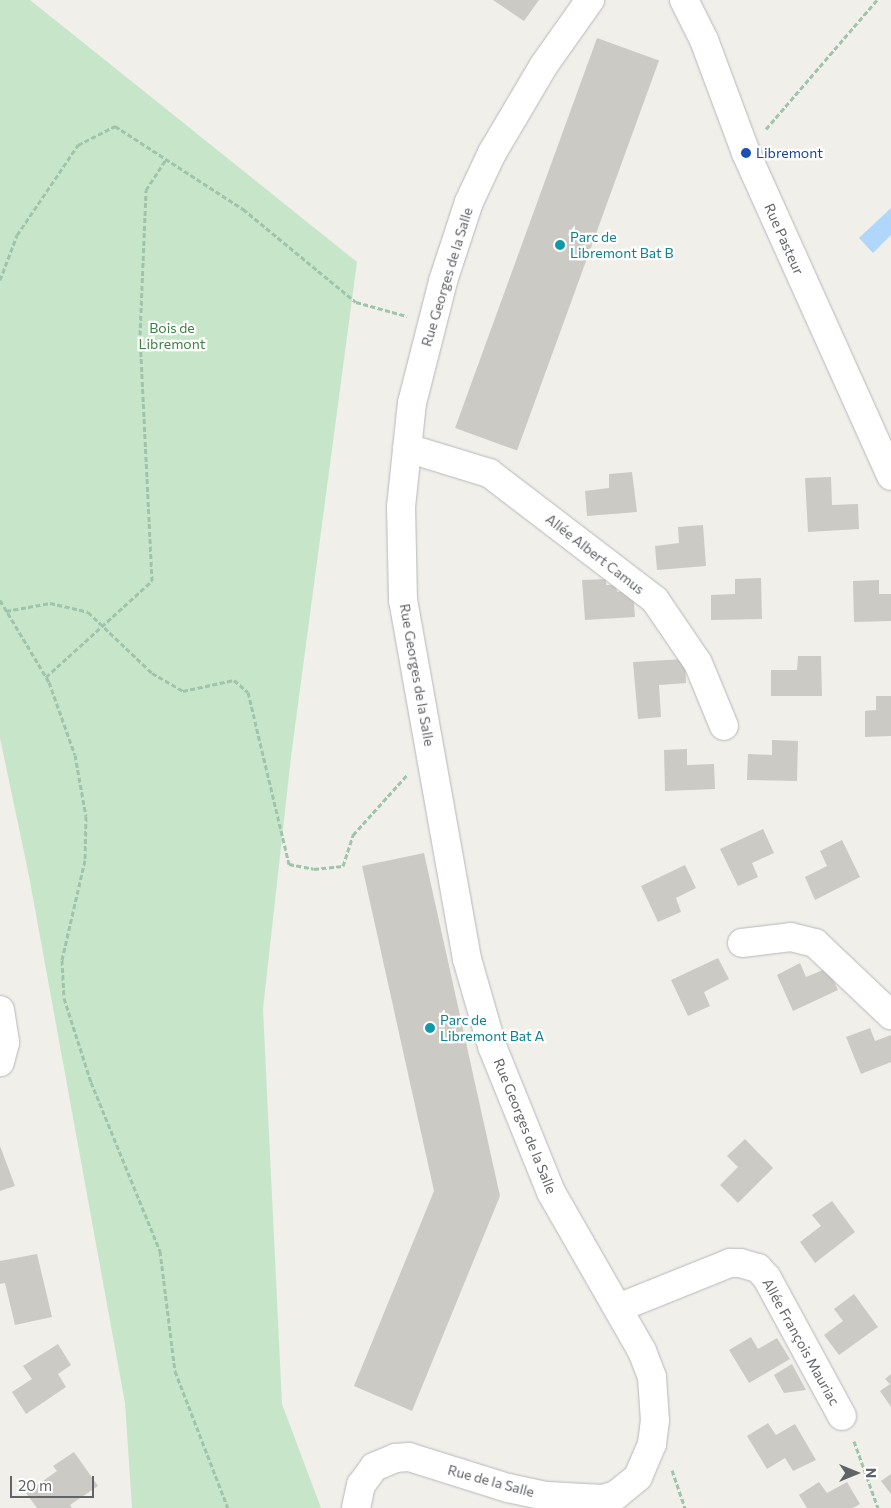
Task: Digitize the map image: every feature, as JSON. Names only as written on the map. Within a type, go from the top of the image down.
[{"type":"street","name":"Rue Georges de la Salle","points":[[590,0],[544,65],[492,153],[469,202],[432,322],[412,403],[401,507],[403,601],[467,959],[492,1046],[551,1192],[642,1351]]},
{"type":"street","name":"Rue Pasteur","points":[[684,0],[704,40],[746,153],[889,466]]},
{"type":"street","name":"Allée Albert Camus","points":[[407,448],[489,473],[655,600],[698,663],[724,726]]},
{"type":"street","points":[[742,943],[791,937],[815,943],[891,1014]]},
{"type":"street","points":[[0,1010],[5,1043],[0,1062]]},
{"type":"street","name":"Allée François Mauriac","points":[[618,1308],[730,1264],[740,1262],[758,1268],[767,1278],[842,1416]]},
{"type":"street","name":"Rue de la Salle","points":[[356,1508],[361,1485],[374,1467],[395,1458],[409,1457],[508,1488],[547,1496],[583,1500],[616,1495],[638,1477],[652,1444],[655,1397],[652,1377],[642,1351]]},
{"type":"path","points":[[746,153],[877,0]]},
{"type":"path","points":[[0,280],[17,235],[78,145],[115,126],[243,209],[356,302],[432,322]]},
{"type":"path","points":[[46,677],[152,581],[140,334],[146,190],[166,159]]},
{"type":"path","points":[[0,600],[46,677],[61,709],[75,755],[86,816],[85,860],[62,960],[64,998],[91,1082],[160,1252],[175,1371],[228,1508]]},
{"type":"path","points":[[6,611],[50,603],[88,612],[152,673],[183,691],[234,680],[248,692],[289,864],[314,870],[343,866],[353,835],[411,770],[431,758]]},
{"type":"path","points":[[842,1416],[859,1452],[878,1508]]},
{"type":"green space","name":"Bois de Libremont","points":[[0,0],[30,0],[357,262],[291,757],[263,1009],[282,1404],[321,1508],[132,1508],[125,1403],[29,876],[0,738]]},
{"type":"water","points":[[891,208],[891,235],[873,253],[859,238]]},
{"type":"building","points":[[493,0],[539,0],[524,21]]},
{"type":"building","name":"Parc de Libremont Bat B","points":[[597,38],[659,61],[517,451],[455,428]]},
{"type":"building","points":[[632,472],[637,512],[587,516],[585,491],[609,488],[609,474]]},
{"type":"building","points":[[831,477],[832,505],[858,504],[859,529],[808,532],[805,478]]},
{"type":"building","points":[[703,525],[706,566],[657,570],[655,546],[679,543],[678,527]]},
{"type":"building","points":[[761,578],[762,619],[711,620],[711,595],[735,594],[735,579]]},
{"type":"building","points":[[606,579],[606,585],[616,585],[617,592],[633,591],[635,617],[585,620],[582,580]]},
{"type":"building","points":[[879,580],[879,594],[891,594],[891,621],[854,622],[853,581]]},
{"type":"building","points":[[798,656],[821,656],[822,696],[771,696],[771,670],[797,670]]},
{"type":"building","points":[[685,659],[686,683],[659,685],[661,717],[638,719],[633,662]]},
{"type":"building","points":[[876,696],[891,696],[891,736],[865,737],[865,711],[876,710]]},
{"type":"building","points":[[772,740],[798,741],[797,781],[747,780],[748,754],[772,755]]},
{"type":"building","points":[[687,749],[687,765],[714,764],[715,789],[665,791],[664,750]]},
{"type":"building","points":[[763,829],[774,853],[752,863],[758,877],[738,886],[720,849]]},
{"type":"building","points":[[842,840],[860,877],[815,900],[805,877],[827,866],[820,851]]},
{"type":"building","name":"Parc de Libremont Bat A","points":[[424,853],[500,1196],[412,1411],[354,1386],[434,1191],[362,866]]},
{"type":"building","points":[[685,865],[696,888],[676,898],[681,912],[658,922],[641,886]]},
{"type":"building","points":[[718,958],[729,979],[704,992],[710,1006],[688,1016],[671,980]]},
{"type":"building","points":[[800,963],[806,977],[828,968],[838,990],[793,1011],[777,975]]},
{"type":"building","points":[[870,1028],[875,1041],[891,1035],[891,1062],[861,1074],[846,1037]]},
{"type":"building","points":[[745,1139],[773,1168],[738,1203],[720,1185],[738,1167],[727,1156]]},
{"type":"building","points":[[0,1146],[15,1186],[0,1191]]},
{"type":"building","points":[[832,1201],[855,1232],[815,1263],[800,1242],[821,1226],[812,1215]]},
{"type":"building","points":[[37,1254],[52,1317],[15,1325],[5,1283],[0,1284],[0,1261]]},
{"type":"building","points":[[854,1294],[878,1327],[839,1355],[824,1335],[843,1321],[834,1309]]},
{"type":"building","points":[[751,1337],[758,1349],[777,1338],[790,1359],[749,1383],[729,1350]]},
{"type":"building","points":[[58,1344],[71,1365],[58,1374],[66,1387],[26,1414],[12,1392],[32,1379],[23,1366]]},
{"type":"building","points":[[792,1364],[806,1390],[784,1393],[774,1375]]},
{"type":"building","points":[[891,1374],[891,1407],[880,1391],[890,1384],[885,1379]]},
{"type":"building","points":[[768,1423],[776,1435],[795,1424],[816,1460],[793,1471],[785,1458],[767,1469],[747,1436]]},
{"type":"building","points":[[74,1452],[98,1486],[70,1505],[72,1508],[37,1508],[26,1493],[57,1471],[53,1466]]},
{"type":"building","points":[[891,1474],[891,1494],[881,1481]]},
{"type":"building","points":[[819,1482],[827,1493],[847,1482],[860,1504],[853,1508],[807,1508],[799,1495]]},
{"type":"place","name":"Libremont","points":[[746,153]]},
{"type":"place","name":"Parc de Libremont Bat B","points":[[560,245]]},
{"type":"place","name":"Parc de Libremont Bat A","points":[[430,1028]]}]
